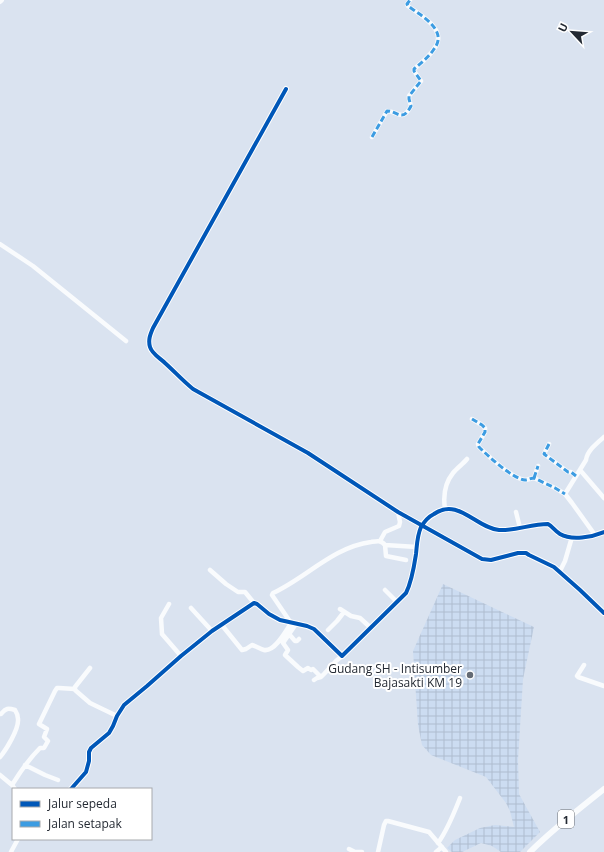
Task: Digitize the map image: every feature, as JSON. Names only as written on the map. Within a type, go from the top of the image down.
[{"type":"highway","name":"1","points":[[530,852],[542,840],[604,788]]},
{"type":"street","points":[[372,137],[387,111],[400,115],[407,112],[411,106],[409,96],[421,82],[414,69],[435,49],[437,45],[438,35],[436,29],[408,6],[407,4],[410,0]]},
{"type":"street","points":[[286,90],[153,328],[149,341],[150,348],[193,389],[308,453],[398,512],[482,559],[491,560],[518,553],[526,554],[548,563],[560,571],[604,613]]},
{"type":"street","points":[[0,244],[34,266],[126,341]]},
{"type":"street","points":[[472,419],[485,428],[478,444],[489,457],[518,477],[525,480],[534,478],[565,494],[595,535]]},
{"type":"street","points":[[565,494],[586,460],[586,457],[604,437]]},
{"type":"street","points":[[549,444],[544,454],[568,472],[571,472],[576,476]]},
{"type":"street","points":[[445,509],[444,491],[449,478],[467,459]]},
{"type":"street","points":[[534,478],[538,466]]},
{"type":"street","points":[[580,470],[604,498]]},
{"type":"street","points":[[314,680],[316,678],[321,678],[397,602],[404,597],[408,590],[413,569],[418,536],[426,520],[437,512],[445,509],[452,509],[496,529],[520,528],[548,524],[561,534],[572,537],[595,535],[604,532]]},
{"type":"street","points":[[380,541],[385,532],[399,525],[400,520],[398,512]]},
{"type":"street","points":[[516,512],[520,528]]},
{"type":"street","points":[[560,571],[572,537]]},
{"type":"street","points":[[293,623],[272,595],[273,593],[338,552],[366,542],[380,541],[385,545],[417,547]]},
{"type":"street","points":[[385,545],[386,556],[388,557],[386,564]]},
{"type":"street","points":[[388,557],[406,560]]},
{"type":"street","points":[[210,570],[238,592],[245,592],[254,603],[277,619],[314,629],[342,656]]},
{"type":"street","points":[[385,590],[397,602]]},
{"type":"street","points":[[72,788],[86,772],[91,748],[109,733],[124,705],[212,631],[254,603]]},
{"type":"street","points":[[169,604],[161,618],[162,634],[181,656]]},
{"type":"street","points":[[191,608],[212,631]]},
{"type":"street","points":[[328,630],[337,621],[342,611],[350,616],[360,618],[371,628]]},
{"type":"street","points":[[221,624],[242,650],[252,645],[270,650],[293,623]]},
{"type":"street","points":[[293,623],[289,634],[283,643],[288,650],[286,656],[303,671],[308,668],[311,670],[313,669],[321,678]]},
{"type":"street","points":[[289,634],[295,641],[299,639]]},
{"type":"street","points":[[584,665],[577,676],[604,686]]},
{"type":"street","points":[[75,689],[90,668]]},
{"type":"street","points":[[12,785],[25,765],[40,748],[44,748],[48,742],[44,737],[47,729],[40,724],[57,688],[64,687],[75,689],[90,703],[117,716]]},
{"type":"street","points":[[0,714],[9,708],[15,710],[18,718],[18,722],[11,740],[0,757]]},
{"type":"street","points":[[25,765],[58,780]]},
{"type":"street","points":[[0,775],[14,788]]},
{"type":"street","points":[[438,842],[451,820],[460,798]]},
{"type":"street","points":[[378,852],[386,821],[430,832],[446,852]]},
{"type":"street","points":[[10,852],[17,840]]},
{"type":"street","points":[[436,852],[442,847]]},
{"type":"street","points":[[349,849],[355,852],[362,852]]},
{"type":"shaded area","points":[[443,584],[534,627],[523,679],[518,760],[519,794],[540,832],[520,852],[501,852],[492,846],[481,843],[462,852],[452,852],[447,848],[455,840],[480,828],[495,825],[514,827],[510,811],[506,803],[486,777],[431,755],[422,745],[418,725],[413,651]]},
{"type":"marked path","points":[[372,137],[387,111],[400,115],[405,114],[408,111],[411,106],[409,96],[421,81],[414,69],[430,55],[438,42],[436,29],[408,6],[407,4],[410,0]]},
{"type":"marked path","points":[[472,419],[485,428],[485,432],[478,444],[488,456],[520,479],[525,480],[534,478],[565,494]]},
{"type":"marked path","points":[[549,444],[544,454],[568,472],[571,472],[576,476]]},
{"type":"marked path","points":[[534,478],[538,466]]},
{"type":"cycle path","points":[[286,89],[153,328],[150,335],[149,344],[154,354],[193,389],[308,453],[398,512],[482,559],[491,560],[518,553],[526,553],[554,567],[604,613]]},
{"type":"cycle path","points":[[72,788],[86,772],[91,748],[109,733],[124,705],[212,631],[254,603],[280,620],[314,629],[342,656],[406,593],[410,584],[421,527],[425,521],[434,514],[443,510],[451,509],[459,511],[491,528],[499,530],[548,524],[560,534],[576,538],[588,537],[604,532]]},
{"type":"place","name":"Gudang SH - Intisumber Bajasakti KM 19","points":[[470,675]]}]
